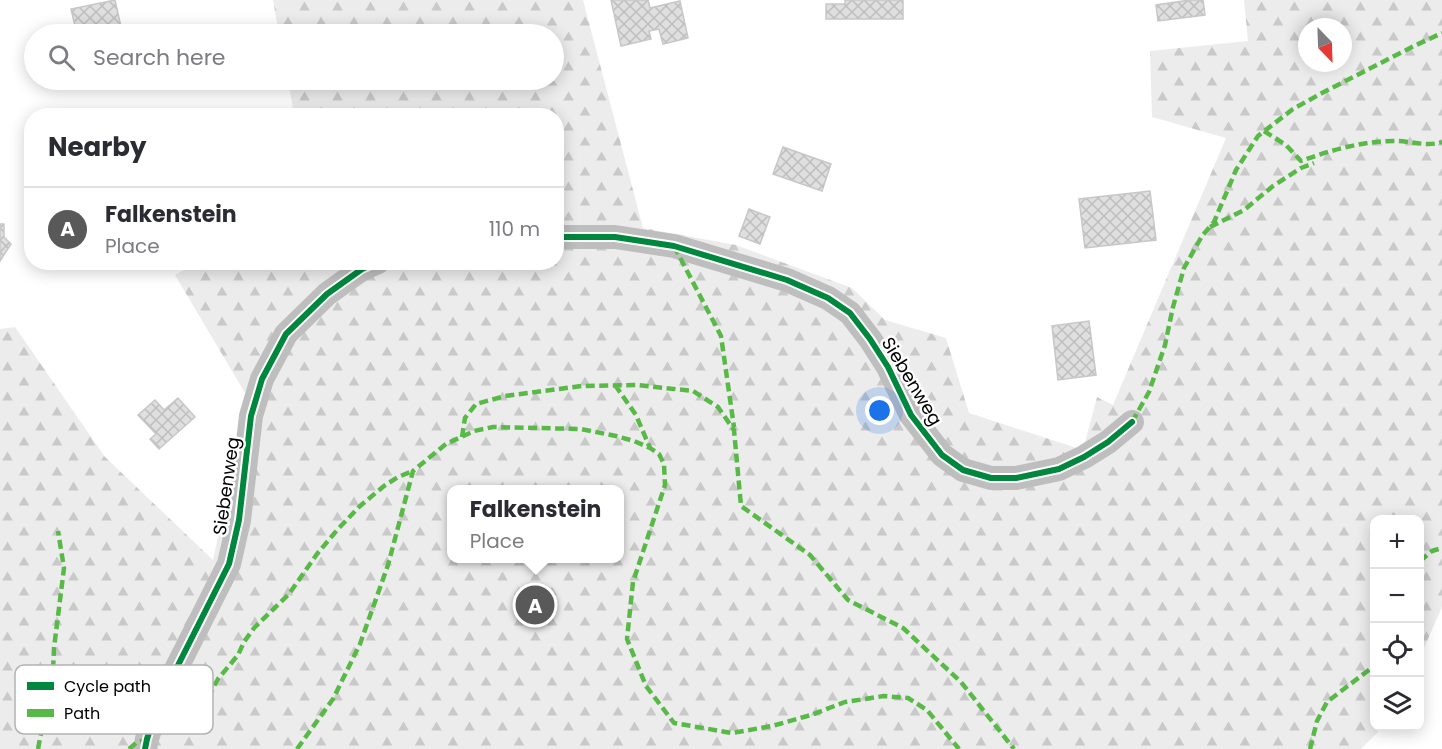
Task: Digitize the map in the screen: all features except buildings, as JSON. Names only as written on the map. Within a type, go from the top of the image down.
[{"type":"street","name":"Siebenweg","points":[[564,237],[615,237],[674,246],[787,280],[828,298],[857,322],[888,367],[910,415],[942,455],[963,470],[991,478],[1016,478],[1059,469],[1108,442],[1132,422]]},
{"type":"street","name":"Siebenweg","points":[[178,665],[229,564],[239,520],[251,416],[262,379],[286,334],[327,294],[361,270]]},
{"type":"street","name":"Siebenweg","points":[[145,749],[149,734]]},
{"type":"green space","points":[[273,0],[583,0],[643,228],[736,245],[852,288],[885,320],[946,338],[969,413],[1083,450],[1097,397],[1113,405],[1226,138],[1152,117],[1150,51],[1248,41],[1244,0],[1442,0],[1442,607],[1424,648],[1424,515],[1370,515],[1370,731],[1379,731],[1361,749],[0,749],[0,329],[15,327],[105,457],[213,560],[248,398],[175,275],[184,270],[564,270],[564,108],[293,108],[290,90],[564,90],[564,24],[277,24]]},
{"type":"marked path","points":[[1132,422],[1149,392],[1165,345],[1184,268],[1202,236],[1214,222],[1236,170],[1258,136],[1293,109],[1442,33]]},
{"type":"marked path","points":[[1264,131],[1286,145],[1301,161],[1359,144],[1395,141],[1431,144],[1442,142]]},
{"type":"marked path","points":[[1210,227],[1244,210],[1273,186],[1301,168],[1314,163]]},
{"type":"marked path","points":[[674,246],[721,336],[734,427]]},
{"type":"marked path","points":[[615,385],[636,415],[650,448]]},
{"type":"marked path","points":[[462,437],[465,418],[476,404],[505,396],[582,386],[637,385],[693,391],[718,407],[734,430],[741,506],[810,555],[848,600],[903,628],[961,682],[1014,749]]},
{"type":"marked path","points":[[297,749],[333,699],[360,644],[388,565],[413,471],[446,444],[474,431],[493,427],[581,429],[634,441],[659,454],[664,464],[665,485],[633,582],[627,639],[646,686],[674,723],[732,733],[772,726],[845,702],[884,696],[908,698],[927,710],[959,749]]},
{"type":"marked path","points":[[213,688],[238,655],[254,628],[289,594],[338,529],[384,486],[413,471]]},
{"type":"marked path","points":[[53,665],[64,568],[58,531]]},
{"type":"marked path","points":[[1424,558],[1432,551],[1442,548]]},
{"type":"marked path","points":[[1310,749],[1317,721],[1327,702],[1370,669]]},
{"type":"marked path","points":[[38,749],[41,734]]},
{"type":"marked path","points":[[129,749],[136,743],[147,739]]},
{"type":"cycle path","points":[[564,237],[615,237],[674,246],[787,280],[828,298],[850,313],[888,367],[911,415],[942,455],[963,470],[991,478],[1016,478],[1059,469],[1108,442],[1132,422]]},
{"type":"cycle path","points":[[178,665],[229,564],[239,520],[251,416],[262,379],[286,334],[327,294],[361,270]]},
{"type":"cycle path","points":[[145,749],[149,734]]},
{"type":"place","name":"Falkenstein","points":[[535,605]]}]
